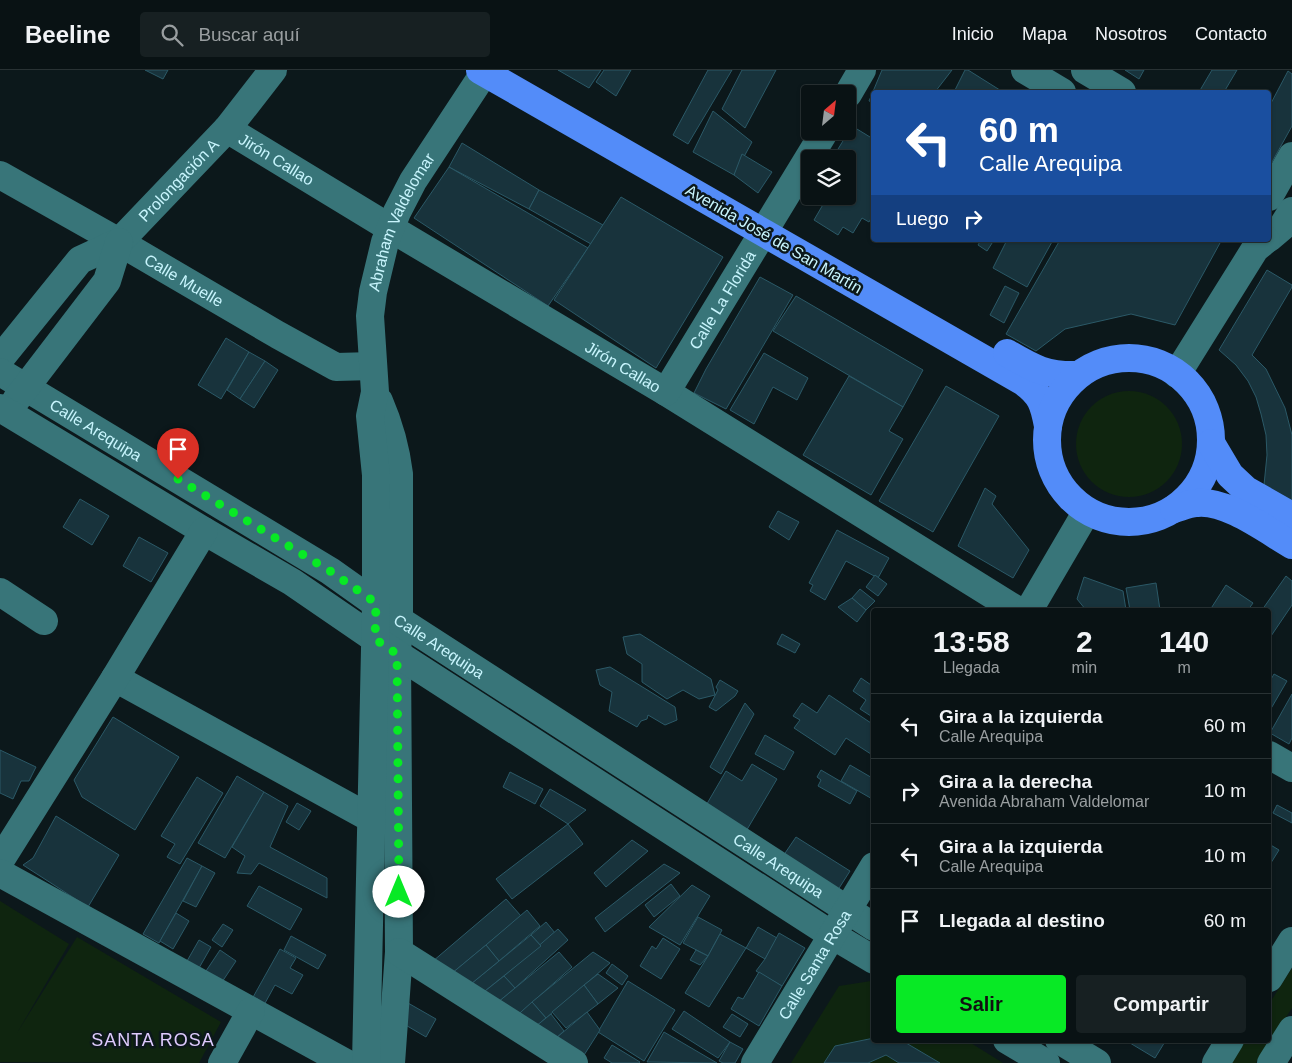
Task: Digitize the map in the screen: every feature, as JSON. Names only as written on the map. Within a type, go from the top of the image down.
[{"type":"main road","name":"Avenida José de San Martín","points":[[516,70],[1022,381],[1033,389],[1040,398],[1045,409],[1048,426]]},
{"type":"main road","name":"Avenida José de San Martín","points":[[483,71],[1031,367],[1052,374],[1078,375]]},
{"type":"main road","points":[[1174,509],[1194,491],[1206,468],[1211,443],[1209,423],[1196,393],[1177,374],[1145,360],[1110,360],[1078,375],[1059,398],[1052,411],[1048,426],[1048,453],[1055,476],[1068,496],[1087,511],[1108,520],[1131,522],[1154,518],[1174,509],[1197,503],[1218,505],[1237,513],[1292,545]]},
{"type":"main road","points":[[1211,443],[1230,475],[1240,485],[1292,516]]},
{"type":"street","name":"Prolongación A","points":[[0,359],[80,260],[118,242],[227,129],[273,70]]},
{"type":"street","points":[[853,85],[862,70]]},
{"type":"street","points":[[1025,70],[1059,90]]},
{"type":"street","points":[[1085,70],[1119,90]]},
{"type":"street","name":"Abraham Valdelomar","points":[[386,646],[376,603],[376,475],[370,416],[374,379],[370,316],[373,292],[378,266],[390,228],[413,181],[483,71]]},
{"type":"street","name":"Jirón Callao","points":[[227,129],[666,392],[1014,608]]},
{"type":"street","name":"Calle La Florida","points":[[666,392],[820,140]]},
{"type":"street","points":[[1276,191],[1292,156]]},
{"type":"street","name":"Calle Muelle","points":[[0,176],[118,242],[278,336],[336,367],[374,379]]},
{"type":"street","name":"Prolongación A","points":[[2,413],[26,388],[106,281],[118,242]]},
{"type":"street","points":[[1177,374],[1266,242]]},
{"type":"street","name":"Calle Arequipa","points":[[0,372],[330,571],[399,620],[871,925]]},
{"type":"street","name":"Abraham Valdelomar","points":[[374,379],[397,458],[399,474],[399,620],[386,646]]},
{"type":"street","name":"Calle Arequipa","points":[[2,413],[292,582],[386,646],[832,935],[871,958]]},
{"type":"street","points":[[1030,608],[1087,511]]},
{"type":"street","points":[[0,861],[204,532]]},
{"type":"street","points":[[0,592],[44,621]]},
{"type":"street","points":[[366,1063],[370,818],[386,646]]},
{"type":"street","points":[[386,646],[399,952],[391,1063]]},
{"type":"street","points":[[115,678],[370,818]]},
{"type":"street","points":[[1271,756],[1292,768]]},
{"type":"street","name":"Calle Santa Rosa","points":[[755,1063],[871,871]]},
{"type":"street","points":[[0,873],[346,1063]]},
{"type":"street","points":[[1271,975],[1292,941]]},
{"type":"street","points":[[399,952],[574,1063]]},
{"type":"street","points":[[222,1063],[251,1011]]},
{"type":"street","points":[[1271,1063],[1292,1030]]},
{"type":"street","points":[[1013,1043],[1046,1063]]},
{"type":"street","points":[[1064,1043],[1097,1063]]},
{"type":"street","points":[[1216,1063],[1228,1043]]},
{"type":"green space","points":[[1129,391],[1149,395],[1166,407],[1178,424],[1182,444],[1178,464],[1166,481],[1149,493],[1129,497],[1109,493],[1092,481],[1080,464],[1076,444],[1080,424],[1092,407],[1109,395]]},
{"type":"green space","points":[[0,901],[69,944],[17,1033],[77,937],[221,1022],[199,1063],[0,1062]]},
{"type":"green space","points":[[1292,968],[1292,1008],[1271,1040],[1271,1001]]},
{"type":"green space","points":[[871,981],[871,1043],[971,1043],[1003,1063],[791,1063],[839,986]]},
{"type":"green space","points":[[1244,1043],[1269,1043],[1256,1063],[1231,1063]]},
{"type":"building","points":[[145,70],[168,70],[163,79]]},
{"type":"building","points":[[558,70],[601,70],[589,88]]},
{"type":"building","points":[[604,70],[631,70],[616,96],[596,82]]},
{"type":"building","points":[[708,70],[732,70],[688,144],[673,135]]},
{"type":"building","points":[[742,70],[776,70],[745,128],[722,109]]},
{"type":"building","points":[[882,70],[952,70],[937,90],[874,90]]},
{"type":"building","points":[[965,70],[968,70],[1000,90],[955,90]]},
{"type":"building","points":[[1125,70],[1144,70],[1139,79]]},
{"type":"building","points":[[1212,70],[1237,70],[1225,90],[1200,90]]},
{"type":"building","points":[[1288,71],[1292,74],[1292,126],[1272,162],[1271,161],[1271,103]]},
{"type":"building","points":[[713,111],[752,142],[734,175],[693,152]]},
{"type":"building","points":[[856,128],[870,137],[871,136],[871,218],[869,222],[862,218],[853,233],[843,227],[838,235],[814,220],[823,205],[856,205],[856,150],[837,150],[844,140],[856,140]]},
{"type":"building","points":[[462,143],[539,190],[529,209],[449,167]]},
{"type":"building","points":[[742,154],[772,172],[758,193],[734,175]]},
{"type":"building","points":[[449,167],[588,248],[548,306],[414,218]]},
{"type":"building","points":[[539,190],[603,225],[591,244],[529,209]]},
{"type":"building","points":[[621,197],[723,257],[656,368],[554,300]]},
{"type":"building","points":[[980,242],[993,242],[987,251],[978,245]]},
{"type":"building","points":[[1006,242],[1052,242],[1027,287],[993,268]]},
{"type":"building","points":[[1059,242],[1220,243],[1175,325],[1131,314],[1065,329],[1036,351],[1006,334]]},
{"type":"building","points":[[1267,270],[1292,285],[1292,287],[1252,355],[1266,369],[1285,408],[1292,435],[1292,501],[1264,485],[1267,455],[1266,435],[1256,397],[1248,381],[1236,365],[1219,350]]},
{"type":"building","points":[[760,277],[793,295],[726,409],[694,393]]},
{"type":"building","points":[[1005,286],[1019,293],[1004,323],[990,315]]},
{"type":"building","points":[[796,296],[923,370],[903,407],[773,331]]},
{"type":"building","points":[[226,338],[249,352],[221,399],[198,385]]},
{"type":"building","points":[[249,352],[265,361],[240,399],[227,390]]},
{"type":"building","points":[[764,353],[808,378],[797,400],[773,387],[754,424],[730,410]]},
{"type":"building","points":[[265,361],[278,370],[254,408],[240,399]]},
{"type":"building","points":[[849,376],[903,407],[889,431],[903,439],[871,495],[803,455]]},
{"type":"building","points":[[946,386],[999,416],[933,532],[879,501]]},
{"type":"building","points":[[985,488],[996,496],[992,504],[1029,550],[1013,578],[958,546]]},
{"type":"building","points":[[80,499],[109,516],[92,545],[63,527]]},
{"type":"building","points":[[778,511],[799,522],[789,540],[769,527]]},
{"type":"building","points":[[837,530],[889,558],[878,578],[846,561],[825,600],[810,591],[813,585],[809,583]]},
{"type":"building","points":[[139,537],[168,553],[151,582],[123,566]]},
{"type":"building","points":[[875,575],[887,584],[878,596],[866,587]]},
{"type":"building","points":[[1286,576],[1292,581],[1292,605],[1271,636],[1271,608],[1263,608]]},
{"type":"building","points":[[1084,577],[1123,591],[1126,608],[1084,608],[1077,599]]},
{"type":"building","points":[[1156,583],[1160,608],[1130,608],[1126,588]]},
{"type":"building","points":[[1226,585],[1253,603],[1249,608],[1211,608]]},
{"type":"building","points":[[860,589],[875,601],[866,610],[852,598]]},
{"type":"building","points":[[852,598],[866,610],[857,622],[838,607]]},
{"type":"building","points":[[640,634],[711,679],[715,695],[699,699],[683,690],[667,699],[642,682],[642,664],[627,654],[623,637]]},
{"type":"building","points":[[782,634],[800,644],[795,653],[777,644]]},
{"type":"building","points":[[610,667],[675,707],[677,720],[665,725],[648,715],[647,719],[641,721],[637,727],[609,711],[612,692],[600,685],[596,670]]},
{"type":"building","points":[[1274,674],[1287,681],[1271,709],[1271,679]]},
{"type":"building","points":[[861,678],[871,685],[871,716],[860,709],[866,700],[853,691]]},
{"type":"building","points":[[720,680],[738,691],[735,696],[716,711],[709,707],[718,690],[716,687]]},
{"type":"building","points":[[1292,694],[1292,738],[1289,744],[1271,734]]},
{"type":"building","points":[[829,695],[871,723],[871,754],[846,738],[835,755],[794,728],[800,720],[793,716],[802,703],[817,713]]},
{"type":"building","points":[[745,703],[754,714],[721,774],[710,767]]},
{"type":"building","points":[[113,717],[179,757],[135,830],[82,797],[74,780]]},
{"type":"building","points":[[765,735],[794,752],[784,770],[755,754]]},
{"type":"building","points":[[0,750],[36,767],[29,781],[21,781],[13,799],[0,793]]},
{"type":"building","points":[[752,764],[777,779],[742,838],[701,814],[726,771],[742,781]]},
{"type":"building","points":[[850,765],[871,777],[871,798],[841,781]]},
{"type":"building","points":[[821,770],[857,791],[850,804],[818,786],[821,780],[817,777]]},
{"type":"building","points":[[510,772],[543,789],[535,804],[503,787]]},
{"type":"building","points":[[237,776],[264,792],[225,858],[198,843]]},
{"type":"building","points":[[197,777],[223,793],[180,864],[167,857],[175,844],[161,836]]},
{"type":"building","points":[[550,789],[586,810],[568,824],[540,806]]},
{"type":"building","points":[[264,792],[288,806],[270,847],[327,878],[327,898],[259,863],[251,874],[237,873],[245,856],[232,847]]},
{"type":"building","points":[[297,803],[311,811],[299,830],[286,822]]},
{"type":"building","points":[[1277,805],[1292,813],[1292,823],[1273,813]]},
{"type":"building","points":[[56,816],[119,855],[88,907],[23,865],[33,858]]},
{"type":"building","points":[[568,824],[583,844],[512,899],[496,879]]},
{"type":"building","points":[[796,837],[850,871],[834,896],[779,862]]},
{"type":"building","points":[[632,840],[648,851],[606,887],[594,873]]},
{"type":"building","points":[[1271,845],[1279,850],[1271,863]]},
{"type":"building","points":[[187,858],[202,866],[159,943],[143,934]]},
{"type":"building","points":[[664,864],[680,873],[605,932],[595,918]]},
{"type":"building","points":[[202,866],[215,873],[196,907],[183,901]]},
{"type":"building","points":[[671,884],[680,896],[654,917],[645,905]]},
{"type":"building","points":[[692,885],[710,896],[680,945],[649,927]]},
{"type":"building","points":[[259,886],[302,909],[290,930],[247,906]]},
{"type":"building","points":[[506,899],[521,916],[445,979],[426,967]]},
{"type":"building","points":[[527,910],[540,926],[499,961],[486,945]]},
{"type":"building","points":[[176,913],[189,921],[173,949],[160,941]]},
{"type":"building","points":[[698,917],[722,930],[708,956],[683,943]]},
{"type":"building","points":[[546,922],[555,933],[541,946],[531,935]]},
{"type":"building","points":[[223,924],[233,930],[222,947],[212,940]]},
{"type":"building","points":[[758,927],[777,938],[765,959],[746,948]]},
{"type":"building","points":[[558,929],[568,940],[515,988],[504,976]]},
{"type":"building","points":[[779,933],[805,948],[782,986],[756,971]]},
{"type":"building","points":[[720,934],[746,948],[709,1007],[685,993]]},
{"type":"building","points":[[531,935],[541,946],[475,999],[466,988]]},
{"type":"building","points":[[291,936],[326,955],[318,969],[284,950]]},
{"type":"building","points":[[663,938],[680,949],[661,979],[640,966],[652,946],[656,949]]},
{"type":"building","points":[[199,940],[211,947],[199,968],[187,961]]},
{"type":"building","points":[[486,945],[499,961],[466,988],[451,974]]},
{"type":"building","points":[[280,949],[296,958],[290,968],[303,975],[292,994],[275,985],[264,1005],[252,999]]},
{"type":"building","points":[[220,950],[236,961],[222,982],[206,971]]},
{"type":"building","points":[[696,950],[708,956],[700,965],[690,960]]},
{"type":"building","points":[[559,952],[572,967],[511,1021],[492,1007]]},
{"type":"building","points":[[593,952],[610,963],[546,1018],[532,1002]]},
{"type":"building","points":[[612,964],[628,976],[622,985],[606,973]]},
{"type":"building","points":[[759,972],[782,986],[759,1026],[731,1009],[738,997],[743,999]]},
{"type":"building","points":[[598,974],[618,988],[598,1004],[584,985]]},
{"type":"building","points":[[504,976],[515,988],[492,1007],[480,995]]},
{"type":"building","points":[[628,981],[675,1010],[644,1061],[598,1032]]},
{"type":"building","points":[[584,985],[598,1004],[566,1028],[552,1012]]},
{"type":"building","points":[[532,1002],[546,1018],[530,1031],[511,1021]]},
{"type":"building","points":[[408,1003],[436,1019],[426,1037],[397,1020]]},
{"type":"building","points":[[684,1011],[730,1042],[718,1058],[672,1029]]},
{"type":"building","points":[[587,1012],[600,1030],[579,1063],[549,1044]]},
{"type":"building","points":[[551,1014],[564,1031],[549,1044],[530,1031]]},
{"type":"building","points":[[732,1014],[748,1024],[740,1037],[723,1027]]},
{"type":"building","points":[[664,1032],[717,1063],[647,1062]]},
{"type":"building","points":[[871,1039],[871,1043],[906,1043],[940,1063],[899,1063],[886,1055],[868,1063],[824,1063],[835,1046]]},
{"type":"building","points":[[730,1042],[743,1049],[735,1063],[723,1063],[719,1061]]},
{"type":"building","points":[[1130,1043],[1164,1043],[1155,1058]]},
{"type":"building","points":[[612,1045],[640,1062],[612,1063],[604,1058]]},
{"type":"district","name":"SANTA ROSA","points":[[153,1040]]},
{"type":"route","points":[[178,479],[330,571],[376,603],[375,639],[397,654],[399,892]]}]
